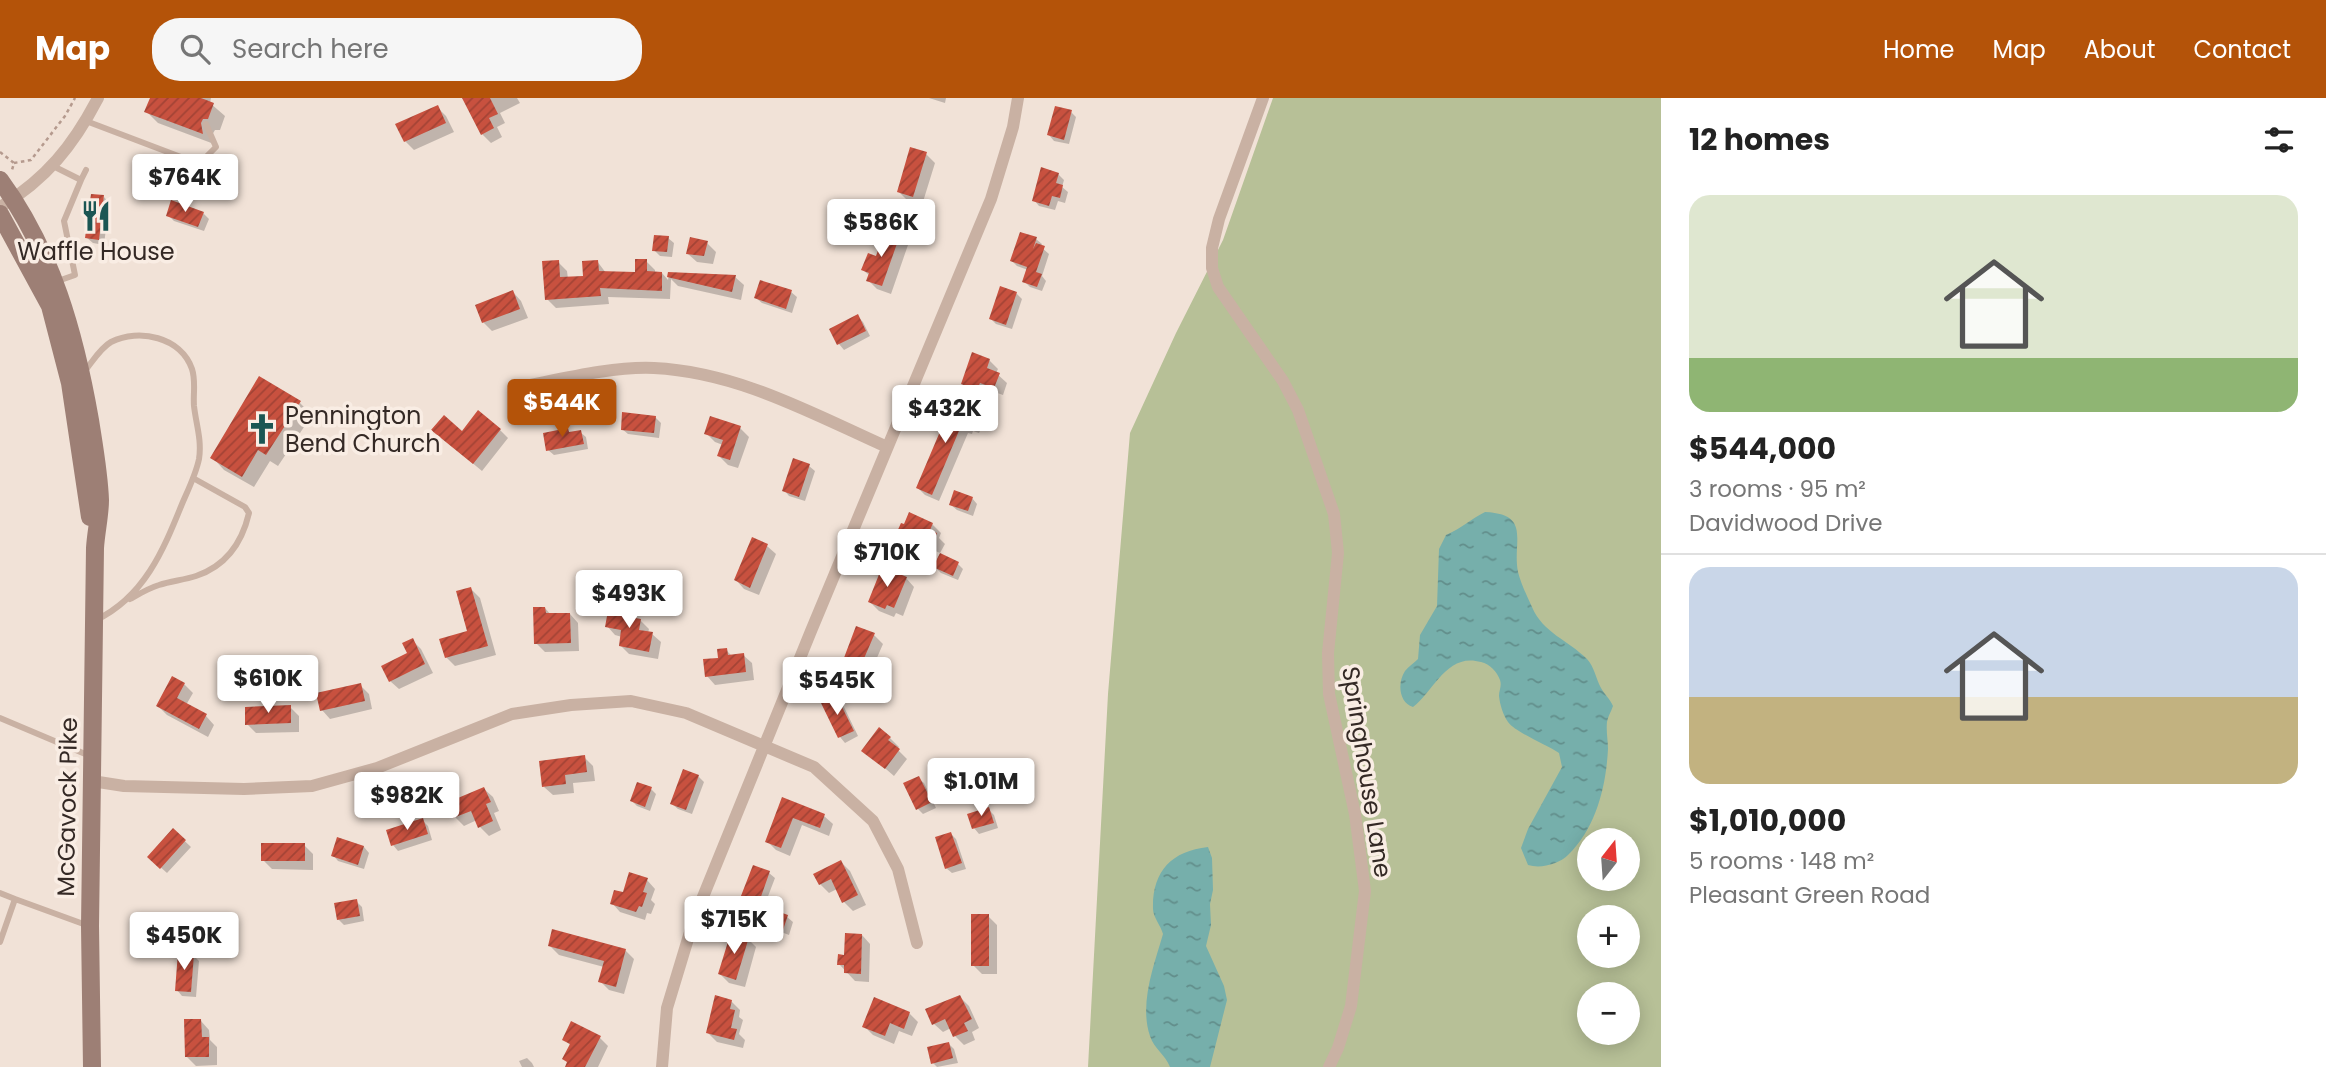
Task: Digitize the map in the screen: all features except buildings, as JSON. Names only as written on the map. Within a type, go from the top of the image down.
[{"type":"main road","name":"McGavock Pike","points":[[8,177],[7,203],[30,227],[62,298],[76,379],[95,548],[90,926],[92,1067]]},
{"type":"main road","name":"McGavock Pike","points":[[0,214],[50,306],[76,379]]},
{"type":"street","points":[[7,203],[53,166],[86,121],[97,98]]},
{"type":"street","points":[[662,1067],[667,1007],[694,919],[991,199],[1013,127],[1018,98]]},
{"type":"street","name":"Springhouse Lane","points":[[1263,98],[1219,219],[1212,248],[1212,268],[1218,287],[1277,371],[1298,410],[1334,514],[1338,553],[1328,653],[1329,694],[1355,814],[1365,891],[1351,1006],[1329,1067]]},
{"type":"street","points":[[516,387],[601,372],[652,368],[685,371],[760,390],[887,447]]},
{"type":"street","points":[[92,780],[124,786],[244,789],[312,786],[377,768],[512,714],[571,705],[631,701],[686,713],[814,767],[873,821],[898,869],[917,943]]},
{"type":"lane","points":[[86,121],[194,162],[206,157],[216,147],[206,124]]},
{"type":"lane","points":[[53,166],[81,180]]},
{"type":"lane","points":[[55,282],[75,275],[64,221],[86,170]]},
{"type":"lane","points":[[76,379],[108,343],[142,335],[161,338],[180,349],[192,368],[200,442],[199,460],[164,548],[128,600]]},
{"type":"lane","points":[[94,621],[157,585],[195,577],[208,571],[224,561],[240,541],[249,513],[245,507],[193,478]]},
{"type":"lane","points":[[0,718],[92,757]]},
{"type":"lane","points":[[0,893],[90,926]]},
{"type":"lane","points":[[0,942],[16,899]]},
{"type":"path","points":[[0,152],[13,163],[31,160],[65,116],[75,98]]},
{"type":"path","points":[[8,177],[13,163]]},
{"type":"green space","points":[[1273,98],[1661,98],[1661,1067],[1088,1067],[1108,694],[1130,433],[1223,240]]},
{"type":"water","points":[[1485,512],[1500,514],[1515,524],[1518,572],[1537,616],[1549,630],[1587,659],[1613,706],[1607,722],[1605,778],[1598,806],[1588,828],[1577,828],[1577,845],[1560,861],[1549,865],[1528,865],[1521,848],[1528,829],[1562,767],[1559,753],[1508,722],[1499,696],[1501,682],[1495,671],[1481,662],[1469,660],[1450,668],[1413,707],[1402,697],[1402,676],[1418,659],[1420,635],[1437,606],[1439,549],[1446,535]]},
{"type":"water","points":[[1208,847],[1212,858],[1213,890],[1210,904],[1211,925],[1206,946],[1224,986],[1227,1000],[1210,1067],[1170,1067],[1152,1041],[1146,1011],[1152,971],[1163,934],[1153,912],[1156,884],[1160,874],[1174,859],[1195,849]]},
{"type":"place","name":"Waffle House","points":[[96,216]]},
{"type":"place","name":"Pennington Bend Church","points":[[262,429]]}]
